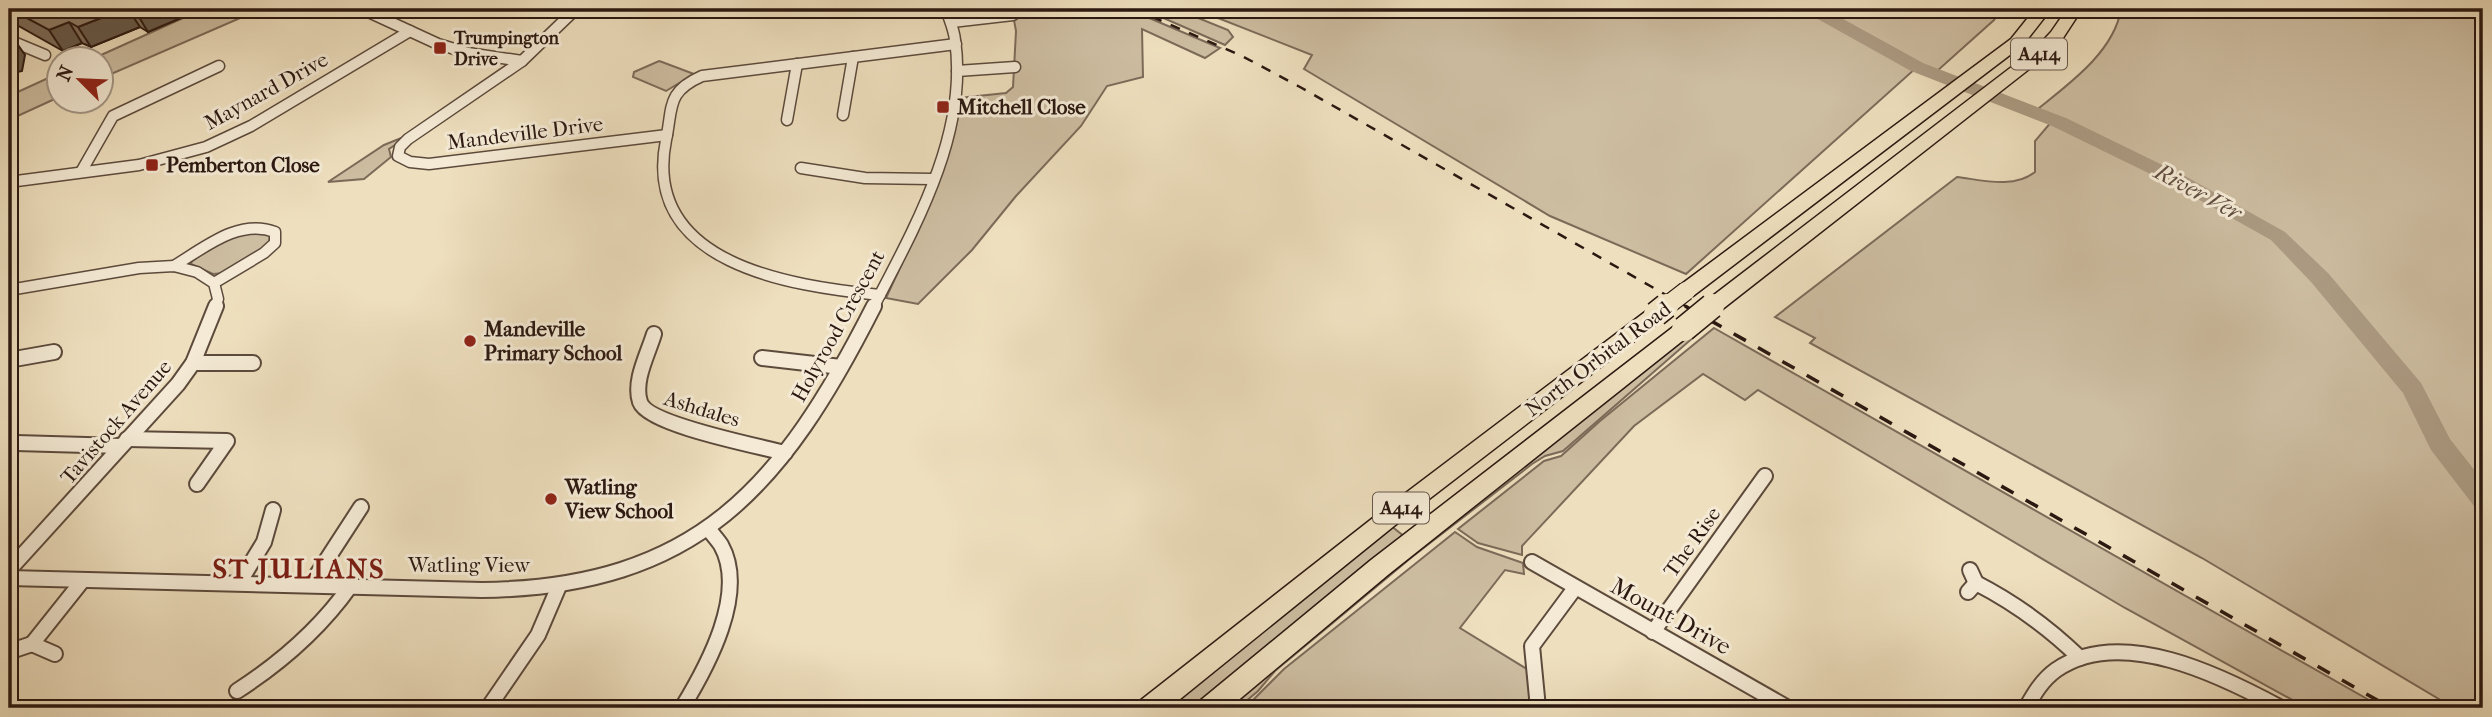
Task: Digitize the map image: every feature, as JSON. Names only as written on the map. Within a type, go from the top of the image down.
[{"type":"highway","name":"North Orbital Road","points":[[1150,708],[1386,520],[2017,42],[2043,9]]},
{"type":"highway","name":"North Orbital Road","points":[[1210,708],[1380,567],[2041,52],[2057,35],[2074,9]]},
{"type":"street","points":[[362,9],[438,44],[468,53],[523,61]]},
{"type":"street","points":[[400,147],[523,61],[576,9]]},
{"type":"street","name":"Holyrood Crescent","points":[[708,528],[758,487],[785,453],[841,367],[880,295],[932,179],[953,106],[957,71],[956,44],[952,22],[946,9]]},
{"type":"street","points":[[952,22],[1013,15]]},
{"type":"street","name":"Maynard Drive","points":[[9,183],[159,161],[222,141],[410,31]]},
{"type":"street","points":[[9,40],[45,55]]},
{"type":"street","points":[[880,295],[811,288],[778,280],[709,249],[679,220],[669,204],[661,171],[670,99],[684,85],[711,75],[956,44]]},
{"type":"street","points":[[843,115],[853,57]]},
{"type":"street","points":[[787,120],[797,64]]},
{"type":"street","points":[[80,172],[113,116],[219,66]]},
{"type":"street","points":[[957,71],[1015,67]]},
{"type":"street","name":"Mandeville Drive","points":[[400,147],[398,156],[403,159],[429,164],[667,135]]},
{"type":"street","points":[[801,167],[865,178],[932,179]]},
{"type":"street","points":[[9,290],[139,268],[174,266],[197,272],[214,283],[272,247],[277,237],[275,232],[265,228],[240,230],[174,266]]},
{"type":"street","name":"Tavistock Avenue","points":[[9,570],[193,363],[218,299],[214,283]]},
{"type":"street","name":"Ashdales","points":[[654,334],[638,383],[640,403],[647,411],[665,422],[785,453]]},
{"type":"street","points":[[9,360],[54,352]]},
{"type":"street","points":[[762,358],[841,367]]},
{"type":"street","points":[[193,363],[253,363]]},
{"type":"street","points":[[16,443],[228,441],[197,484]]},
{"type":"street","name":"The Rise","points":[[1653,632],[1765,476]]},
{"type":"street","points":[[311,584],[361,507]]},
{"type":"street","points":[[239,583],[264,542],[273,510]]},
{"type":"street","points":[[682,708],[719,634],[729,594],[727,558],[708,528]]},
{"type":"street","name":"Watling View","points":[[9,578],[493,588],[559,586],[632,566],[679,546],[708,528]]},
{"type":"street","name":"Mount Drive","points":[[1532,562],[1788,708]]},
{"type":"street","points":[[11,651],[32,644],[83,580]]},
{"type":"street","points":[[1971,582],[2008,598],[2056,635],[2080,658]]},
{"type":"street","points":[[237,691],[298,648],[332,612],[351,585]]},
{"type":"street","points":[[488,708],[537,638],[551,611],[559,586]]},
{"type":"street","points":[[1538,708],[1532,646],[1576,588]]},
{"type":"street","points":[[32,644],[55,654]]},
{"type":"street","points":[[2026,708],[2043,680],[2061,666],[2080,658],[2128,654],[2171,661],[2223,678],[2281,708]]},
{"type":"shaded area","points":[[203,9],[261,9],[116,72],[116,48]]},
{"type":"shaded area","points":[[1012,9],[1128,9],[1220,48],[1205,58],[1142,29],[1143,77],[1107,86],[1081,126],[1016,196],[972,250],[918,304],[886,298],[906,255],[959,98],[1006,93],[1013,87],[1016,31]]},
{"type":"shaded area","points":[[1143,9],[1176,9],[1228,30],[1233,37],[1225,45]]},
{"type":"shaded area","points":[[1195,9],[2001,9],[1994,20],[1936,72],[1917,67],[1686,274],[1550,216],[1304,69],[1312,55]]},
{"type":"shaded area","points":[[2121,9],[2483,9],[2483,708],[2454,708],[2202,558],[1810,343],[1815,338],[1775,317],[1957,177],[2008,182],[2035,172],[2035,141],[2053,120],[2034,112],[2074,80],[2099,54],[2117,25]]},
{"type":"shaded area","points":[[659,61],[694,74],[666,91],[633,77],[634,72]]},
{"type":"shaded area","points":[[46,79],[46,103],[9,120],[9,96]]},
{"type":"shaded area","points":[[404,139],[389,149],[391,157],[364,179],[328,182],[384,145]]},
{"type":"shaded area","points":[[246,232],[270,235],[269,245],[225,273],[213,274],[191,264],[192,260],[231,236]]},
{"type":"shaded area","points":[[1714,328],[2383,708],[2307,708],[2125,608],[1758,390],[1745,400],[1703,374],[1634,426],[1522,546],[1522,555],[1478,543],[1458,529],[1544,461],[1561,456]]},
{"type":"shaded area","points":[[1690,333],[1695,336],[1563,451],[1545,456],[1532,464],[1412,557],[1275,671],[1258,691],[1238,708],[1222,708]]},
{"type":"shaded area","points":[[1390,525],[1405,537],[1196,708],[1163,708]]},
{"type":"shaded area","points":[[1455,532],[1477,547],[1523,563],[1524,574],[1505,570],[1460,628],[1530,671],[1533,708],[1245,708],[1284,669]]},
{"type":"building","points":[[10,9],[124,9],[78,27],[69,22],[49,30]]},
{"type":"waterway","name":"River Ver","points":[[1813,9],[1917,67],[2059,122],[2178,180],[2278,236],[2320,278],[2413,389],[2440,444],[2483,499]]},
{"type":"railway","points":[[1134,9],[1242,56],[1300,87],[1689,308]]},
{"type":"railway","points":[[1685,306],[2391,708]]},
{"type":"place","name":"Trumpington Drive","points":[[440,48]]},
{"type":"place","name":"Mitchell Close","points":[[943,107]]},
{"type":"place","name":"Pemberton Close","points":[[152,165]]},
{"type":"place","name":"Mandeville Primary School","points":[[470,341]]},
{"type":"place","name":"Watling View School","points":[[551,499]]},
{"type":"district","name":"ST JULIANS","points":[[299,568]]}]
